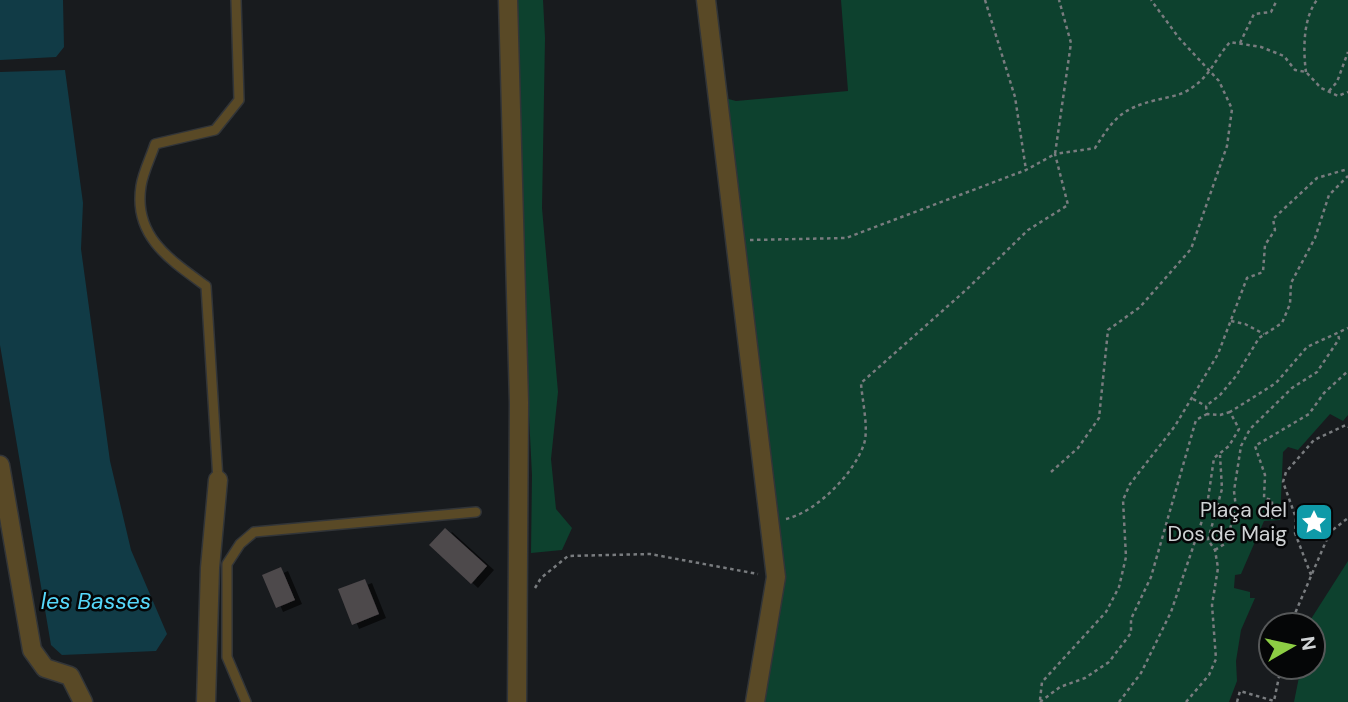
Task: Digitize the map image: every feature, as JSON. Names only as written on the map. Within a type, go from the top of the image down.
[{"type":"street","points":[[508,0],[519,403],[517,702]]},
{"type":"street","points":[[706,0],[733,240],[776,577],[755,702]]},
{"type":"street","points":[[0,465],[32,650],[45,668],[70,676],[83,702]]},
{"type":"street","points":[[206,702],[218,480]]},
{"type":"lane","points":[[218,480],[206,286],[152,243],[140,211],[141,185],[155,144],[215,130],[239,100],[236,0]]},
{"type":"lane","points":[[246,702],[227,657],[228,564],[240,544],[254,532],[476,512]]},
{"type":"path","points":[[985,0],[1015,97],[1026,170]]},
{"type":"path","points":[[769,522],[791,517],[819,502],[849,468],[864,443],[861,383],[967,290],[1028,230],[1068,205],[1055,154],[1071,43],[1059,0]]},
{"type":"path","points":[[1051,472],[1078,449],[1099,418],[1108,330],[1140,307],[1191,249],[1227,146],[1232,109],[1219,81],[1179,38],[1151,0]]},
{"type":"path","points":[[1240,43],[1254,14],[1272,12],[1277,0]]},
{"type":"path","points":[[1306,72],[1303,54],[1310,9],[1317,0]]},
{"type":"path","points":[[733,240],[846,238],[1026,170],[1055,154],[1095,148],[1115,118],[1132,106],[1182,93],[1211,72],[1218,56],[1230,42],[1261,47],[1284,56],[1295,70],[1306,72],[1329,91],[1338,96],[1348,92]]},
{"type":"path","points":[[1329,91],[1337,82],[1348,52]]},
{"type":"path","points":[[1040,701],[1042,682],[1106,612],[1119,587],[1126,557],[1123,500],[1130,484],[1192,399],[1218,355],[1247,278],[1263,272],[1265,245],[1275,230],[1273,219],[1317,178],[1348,169]]},
{"type":"path","points":[[1206,406],[1220,395],[1236,376],[1264,334],[1282,323],[1290,304],[1291,283],[1315,239],[1329,195],[1348,176]]},
{"type":"path","points":[[1230,321],[1245,324],[1264,334]]},
{"type":"path","points":[[1040,701],[1085,678],[1109,662],[1131,633],[1131,619],[1151,577],[1196,420],[1207,414],[1220,415],[1230,412],[1276,383],[1307,347],[1348,328]]},
{"type":"path","points":[[1215,550],[1226,543],[1236,508],[1234,491],[1241,446],[1250,429],[1292,388],[1317,372],[1339,339],[1338,333]]},
{"type":"path","points":[[1272,519],[1272,500],[1264,498],[1265,475],[1255,446],[1309,414],[1324,393],[1348,371]]},
{"type":"path","points":[[1192,399],[1206,406]]},
{"type":"path","points":[[1206,406],[1207,414]]},
{"type":"path","points":[[1119,702],[1141,673],[1171,612],[1207,506],[1214,458],[1229,446],[1239,429],[1230,412]]},
{"type":"path","points":[[1311,575],[1295,533],[1296,518],[1283,482],[1286,472],[1314,440],[1346,425],[1348,427]]},
{"type":"path","points":[[1186,702],[1209,675],[1216,659],[1212,605],[1218,568],[1215,550],[1208,540],[1222,489],[1220,453]]},
{"type":"path","points":[[1296,611],[1330,532],[1348,517]]},
{"type":"path","points":[[518,618],[541,578],[568,556],[650,554],[776,577]]},
{"type":"path","points":[[1237,702],[1240,691],[1274,701],[1278,681]]},
{"type":"green space","points":[[508,0],[543,0],[545,38],[542,208],[558,392],[551,459],[556,509],[572,528],[562,550],[531,553],[532,475]]},
{"type":"green space","points":[[841,0],[1348,0],[1348,415],[1343,421],[1330,414],[1298,450],[1288,447],[1283,452],[1280,520],[1264,521],[1241,574],[1235,575],[1234,588],[1250,592],[1250,598],[1255,598],[1241,630],[1236,661],[1237,681],[1229,702],[755,702],[776,577],[717,96],[736,101],[848,91]]},
{"type":"green space","points":[[1348,561],[1348,702],[1294,702],[1298,681],[1327,681],[1327,611],[1316,611]]},
{"type":"water","points":[[0,0],[63,0],[64,47],[56,57],[0,60]]},
{"type":"water","name":"les Basses","points":[[65,70],[83,203],[81,249],[110,461],[131,550],[167,634],[156,651],[62,655],[51,645],[0,345],[0,72]]},
{"type":"building","points":[[445,528],[487,566],[471,584],[429,545]]},
{"type":"building","points":[[281,567],[295,600],[276,608],[262,575]]},
{"type":"building","points":[[365,579],[379,614],[352,625],[338,589]]},
{"type":"place","name":"Plaça del Dos de Maig","points":[[1314,522]]}]
